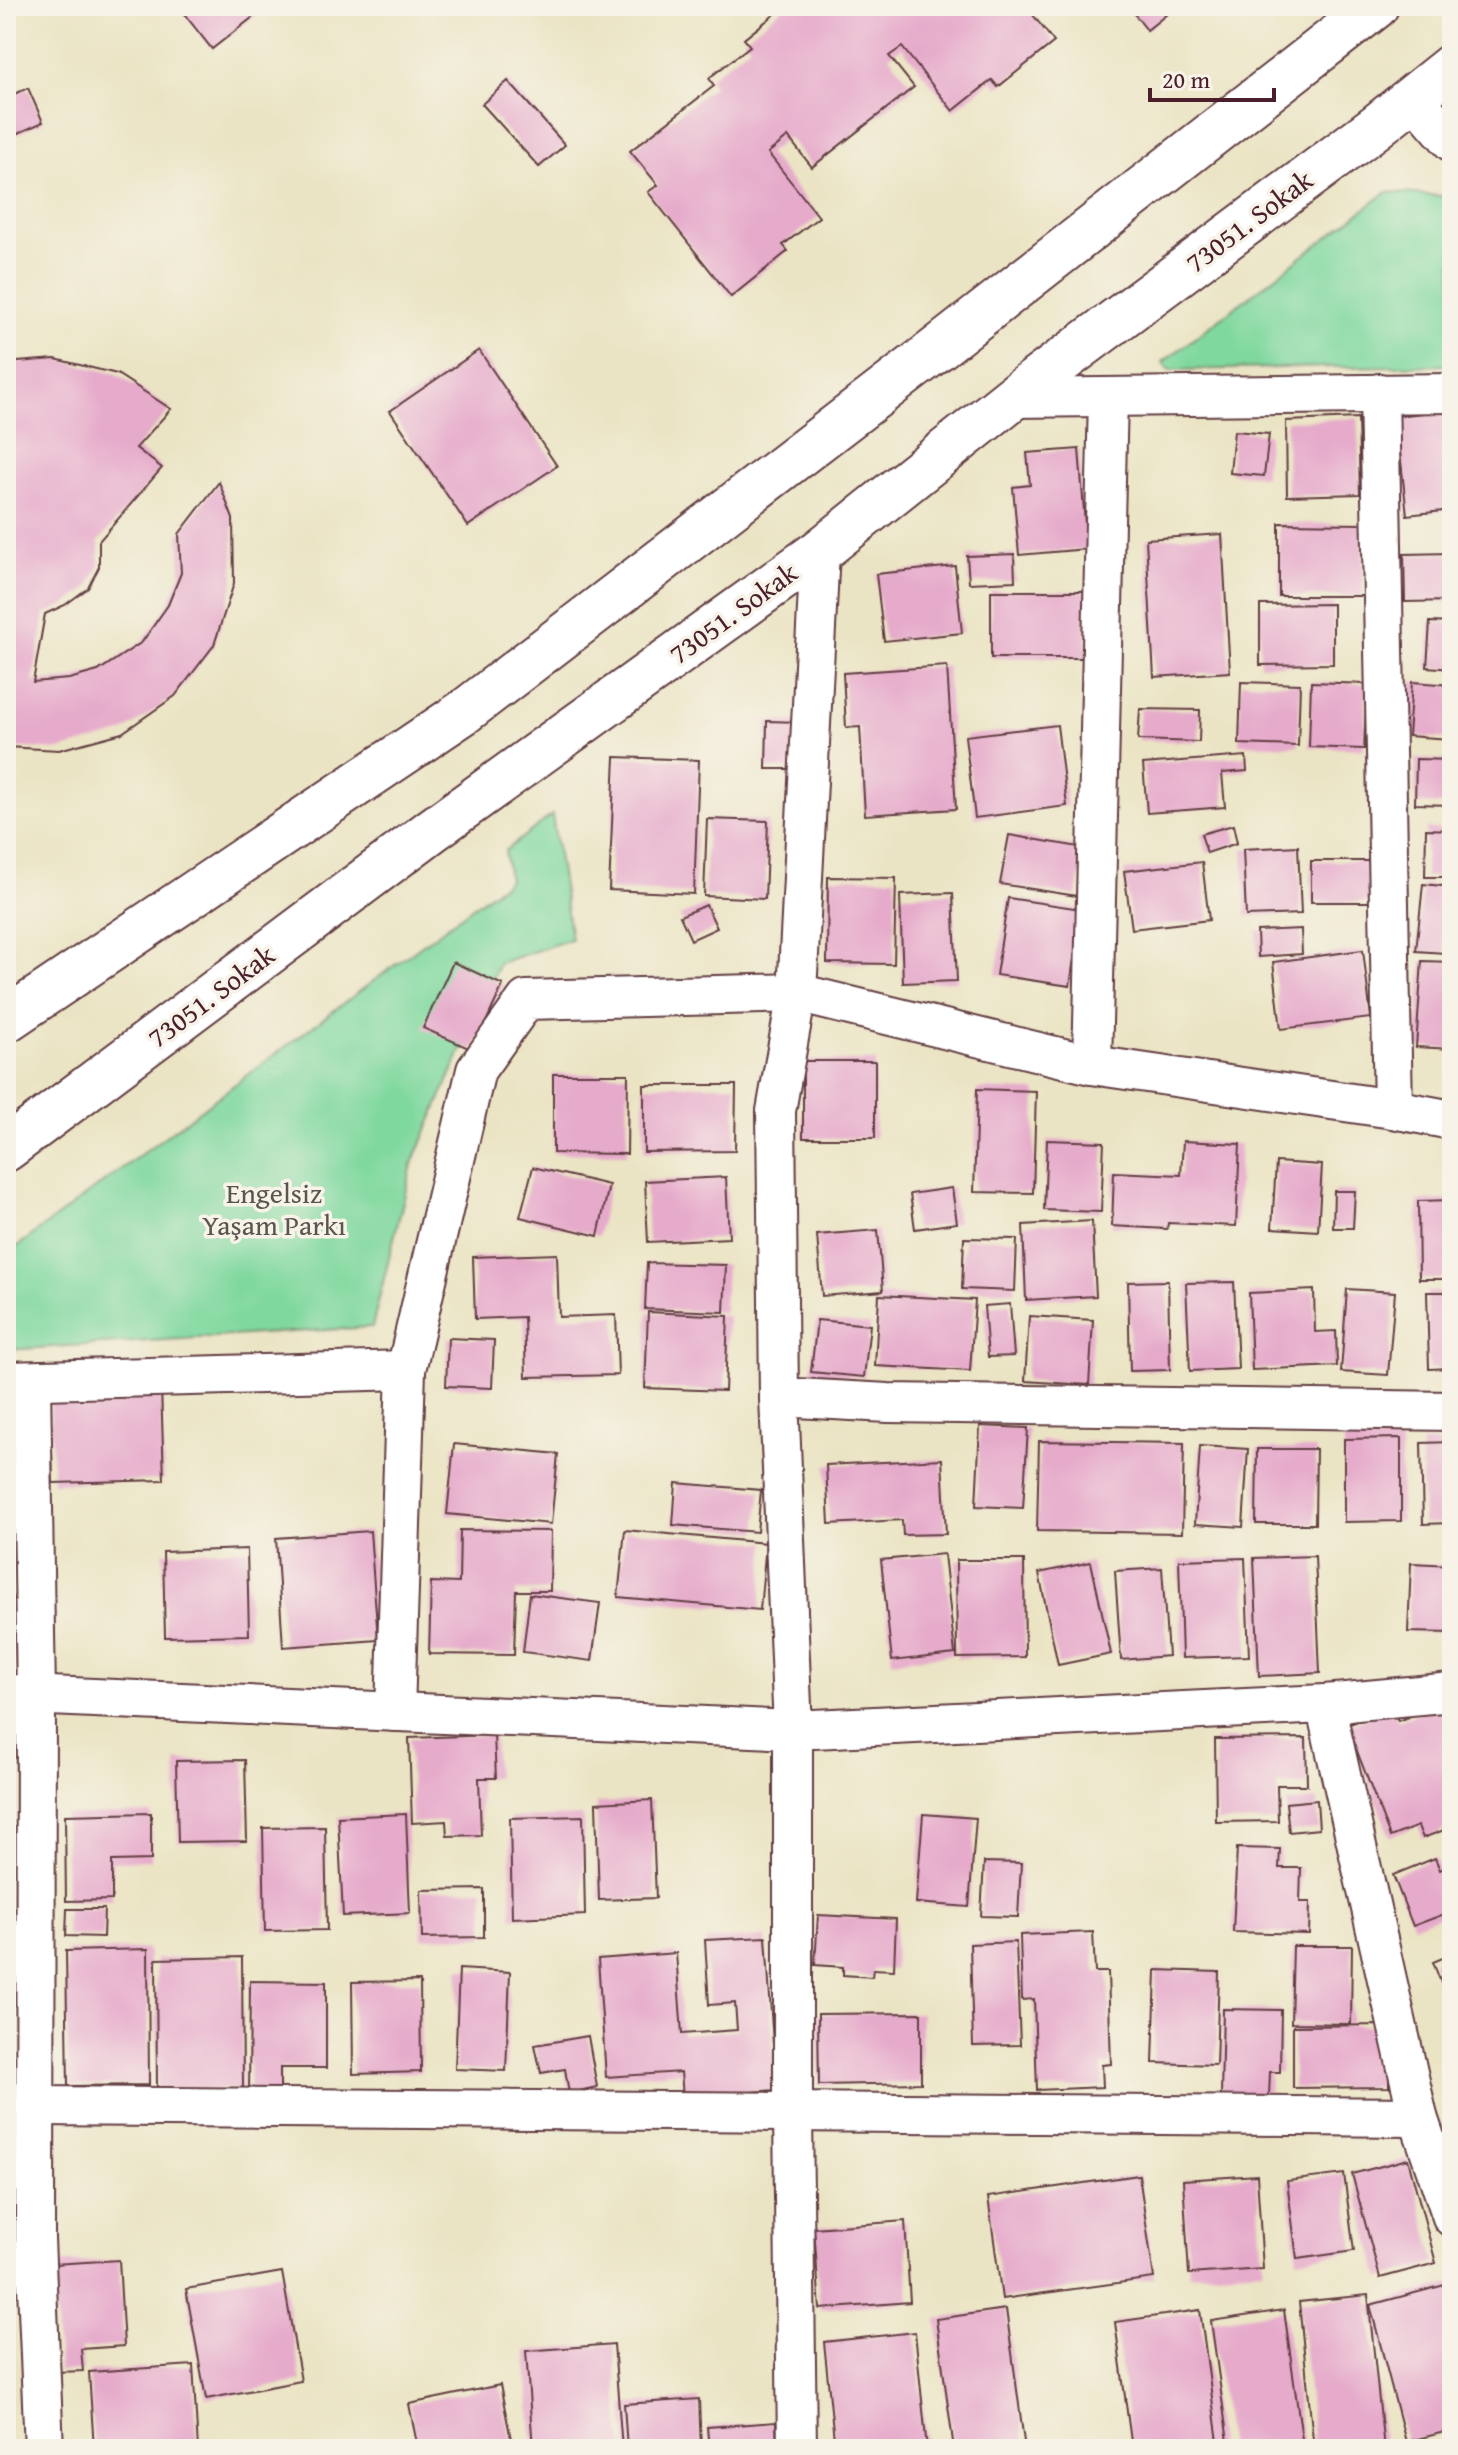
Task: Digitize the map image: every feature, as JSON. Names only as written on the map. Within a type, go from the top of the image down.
[{"type":"main road","points":[[6,1020],[464,712],[923,360],[1376,6]]},
{"type":"main road","name":"73051. Sokak","points":[[6,1149],[431,831],[820,551],[1012,398],[1452,66]]},
{"type":"street","points":[[1413,97],[1452,142]]},
{"type":"street","points":[[1379,393],[1393,1109]]},
{"type":"street","points":[[1012,398],[1452,393]]},
{"type":"street","points":[[1092,1065],[1108,397]]},
{"type":"street","points":[[797,2449],[793,1730],[779,1397],[776,1111],[797,993],[820,551]]},
{"type":"street","points":[[395,1712],[406,1370],[476,1070],[526,1000],[797,993],[1092,1065],[1452,1120]]},
{"type":"street","points":[[44,2449],[20,2239],[34,2106],[21,1694],[19,1381],[406,1370]]},
{"type":"street","points":[[779,1397],[888,1403],[1452,1411]]},
{"type":"street","points":[[21,1694],[793,1730],[1325,1704],[1452,1692]]},
{"type":"street","points":[[1325,1704],[1418,2117],[1452,2217]]},
{"type":"street","points":[[34,2106],[1418,2117]]},
{"type":"green space","points":[[1387,192],[1442,196],[1452,208],[1452,365],[1169,370],[1163,362]]},
{"type":"green space","name":"Engelsiz Yaşam Parkı","points":[[552,815],[571,939],[499,963],[412,1165],[372,1327],[6,1350],[6,1255],[509,880],[505,851]]},
{"type":"building","points":[[178,6],[259,6],[262,10],[212,49]]},
{"type":"building","points":[[785,6],[1026,6],[1054,42],[998,87],[992,80],[953,111],[902,47],[889,56],[914,87],[812,167],[788,137],[768,153],[819,217],[783,245],[788,251],[731,297],[648,192],[658,185],[630,151],[714,86],[709,78],[750,46],[744,39]]},
{"type":"building","points":[[1128,6],[1177,6],[1147,30]]},
{"type":"building","points":[[508,81],[565,145],[539,167],[482,104]]},
{"type":"building","points":[[6,82],[12,95],[28,88],[43,122],[6,139]]},
{"type":"building","points":[[479,350],[557,466],[468,526],[390,411]]},
{"type":"building","points":[[55,359],[117,374],[171,409],[136,448],[162,468],[99,541],[99,567],[88,588],[65,605],[45,614],[33,682],[69,679],[98,671],[142,642],[168,605],[181,573],[179,534],[219,482],[233,519],[234,583],[214,645],[175,696],[122,733],[59,750],[6,747],[6,363]]},
{"type":"building","points":[[1452,410],[1452,510],[1407,515],[1396,416]]},
{"type":"building","points":[[1358,418],[1360,494],[1287,496],[1286,421]]},
{"type":"building","points":[[1234,431],[1269,434],[1264,476],[1230,473]]},
{"type":"building","points":[[1079,449],[1087,549],[1019,555],[1013,487],[1030,485],[1027,453]]},
{"type":"building","points":[[1279,523],[1363,524],[1363,596],[1279,596]]},
{"type":"building","points":[[1222,534],[1230,672],[1154,677],[1146,539]]},
{"type":"building","points":[[1452,553],[1452,601],[1405,602],[1404,554]]},
{"type":"building","points":[[1014,554],[1015,581],[969,583],[967,556]]},
{"type":"building","points":[[955,566],[962,633],[884,641],[876,574]]},
{"type":"building","points":[[991,591],[1087,591],[1087,658],[991,658]]},
{"type":"building","points":[[1333,604],[1333,664],[1260,665],[1260,605]]},
{"type":"building","points":[[1430,622],[1452,623],[1452,669],[1427,667]]},
{"type":"building","points":[[947,666],[956,809],[865,815],[860,727],[846,728],[843,673]]},
{"type":"building","points":[[1241,682],[1300,684],[1298,746],[1239,744]]},
{"type":"building","points":[[1311,682],[1367,684],[1364,749],[1309,747]]},
{"type":"building","points":[[1412,682],[1452,685],[1450,739],[1408,736]]},
{"type":"building","points":[[1140,709],[1200,710],[1199,742],[1138,740]]},
{"type":"building","points":[[767,721],[800,722],[800,769],[766,769]]},
{"type":"building","points":[[1057,725],[1067,806],[975,818],[965,736]]},
{"type":"building","points":[[1246,756],[1247,771],[1222,773],[1225,807],[1147,813],[1143,764]]},
{"type":"building","points":[[615,757],[699,760],[694,894],[609,890]]},
{"type":"building","points":[[1416,759],[1452,760],[1452,805],[1415,804]]},
{"type":"building","points":[[707,819],[768,821],[765,899],[704,896]]},
{"type":"building","points":[[1233,825],[1237,843],[1207,853],[1201,834]]},
{"type":"building","points":[[1426,829],[1452,830],[1452,877],[1425,877]]},
{"type":"building","points":[[1009,835],[1085,848],[1077,896],[1000,884]]},
{"type":"building","points":[[1298,846],[1301,914],[1246,916],[1243,849]]},
{"type":"building","points":[[1311,861],[1370,861],[1370,902],[1311,902]]},
{"type":"building","points":[[1202,862],[1209,920],[1132,929],[1124,871]]},
{"type":"building","points":[[828,877],[896,878],[894,964],[827,963]]},
{"type":"building","points":[[1423,884],[1452,887],[1445,953],[1416,951]]},
{"type":"building","points":[[953,893],[957,981],[903,983],[900,895]]},
{"type":"building","points":[[1008,898],[1081,909],[1070,986],[996,975]]},
{"type":"building","points":[[706,905],[717,928],[691,940],[680,916]]},
{"type":"building","points":[[1301,929],[1302,954],[1258,957],[1257,931]]},
{"type":"building","points":[[1363,950],[1371,1018],[1281,1029],[1273,962]]},
{"type":"building","points":[[1422,961],[1452,962],[1452,1049],[1416,1047]]},
{"type":"building","points":[[453,962],[503,985],[473,1050],[423,1028]]},
{"type":"building","points":[[803,1061],[875,1061],[875,1138],[803,1138]]},
{"type":"building","points":[[553,1074],[628,1074],[627,1154],[553,1153]]},
{"type":"building","points":[[644,1085],[736,1085],[735,1151],[644,1152]]},
{"type":"building","points":[[977,1089],[1036,1091],[1033,1193],[974,1192]]},
{"type":"building","points":[[1047,1140],[1104,1142],[1101,1212],[1044,1210]]},
{"type":"building","points":[[1183,1141],[1240,1144],[1236,1226],[1168,1223],[1167,1229],[1112,1226],[1114,1172],[1181,1175]]},
{"type":"building","points":[[1276,1162],[1322,1165],[1318,1231],[1272,1228]]},
{"type":"building","points":[[533,1167],[609,1185],[598,1236],[520,1217]]},
{"type":"building","points":[[726,1177],[729,1238],[648,1242],[645,1181]]},
{"type":"building","points":[[952,1188],[957,1223],[915,1229],[910,1194]]},
{"type":"building","points":[[1334,1191],[1355,1191],[1353,1228],[1333,1228]]},
{"type":"building","points":[[1452,1200],[1452,1279],[1419,1279],[1418,1201]]},
{"type":"building","points":[[1092,1221],[1096,1296],[1026,1300],[1023,1225]]},
{"type":"building","points":[[878,1230],[883,1291],[822,1296],[817,1235]]},
{"type":"building","points":[[964,1238],[1017,1239],[1015,1291],[962,1289]]},
{"type":"building","points":[[557,1254],[559,1317],[616,1315],[618,1375],[526,1377],[524,1317],[475,1319],[473,1257]]},
{"type":"building","points":[[647,1263],[726,1265],[724,1312],[645,1309]]},
{"type":"building","points":[[1168,1281],[1170,1370],[1130,1371],[1128,1282]]},
{"type":"building","points":[[1234,1282],[1238,1369],[1190,1371],[1186,1283]]},
{"type":"building","points":[[1347,1289],[1395,1292],[1388,1375],[1341,1372]]},
{"type":"building","points":[[1314,1290],[1315,1332],[1336,1331],[1337,1366],[1252,1370],[1249,1293]]},
{"type":"building","points":[[1427,1292],[1452,1292],[1452,1368],[1429,1369]]},
{"type":"building","points":[[879,1295],[975,1300],[970,1371],[875,1366]]},
{"type":"building","points":[[1010,1304],[1014,1356],[988,1357],[984,1306]]},
{"type":"building","points":[[648,1312],[728,1316],[725,1391],[645,1388]]},
{"type":"building","points":[[1029,1316],[1093,1320],[1089,1385],[1025,1381]]},
{"type":"building","points":[[817,1320],[870,1325],[864,1377],[811,1372]]},
{"type":"building","points":[[448,1338],[494,1340],[492,1388],[446,1386]]},
{"type":"building","points":[[161,1386],[164,1480],[53,1483],[50,1389]]},
{"type":"building","points":[[19,1408],[20,1459],[6,1459],[6,1409]]},
{"type":"building","points":[[980,1426],[1028,1428],[1023,1508],[976,1506]]},
{"type":"building","points":[[1401,1438],[1401,1521],[1344,1522],[1344,1439]]},
{"type":"building","points":[[1039,1441],[1184,1443],[1182,1533],[1037,1531]]},
{"type":"building","points":[[1452,1442],[1452,1523],[1423,1524],[1421,1443]]},
{"type":"building","points":[[454,1444],[558,1454],[551,1524],[447,1514]]},
{"type":"building","points":[[1200,1446],[1248,1449],[1243,1527],[1195,1524]]},
{"type":"building","points":[[1257,1449],[1316,1449],[1315,1524],[1256,1524]]},
{"type":"building","points":[[942,1459],[946,1534],[903,1535],[902,1520],[829,1524],[826,1465]]},
{"type":"building","points":[[676,1483],[761,1490],[757,1532],[673,1525]]},
{"type":"building","points":[[460,1530],[551,1531],[550,1591],[516,1591],[514,1655],[429,1654],[431,1582],[459,1583]]},
{"type":"building","points":[[625,1530],[766,1543],[760,1610],[618,1597]]},
{"type":"building","points":[[370,1531],[378,1640],[283,1647],[276,1538]]},
{"type":"building","points":[[247,1549],[249,1635],[165,1637],[163,1552]]},
{"type":"building","points":[[944,1554],[955,1654],[892,1661],[881,1560]]},
{"type":"building","points":[[1315,1556],[1320,1673],[1259,1676],[1254,1558]]},
{"type":"building","points":[[1245,1558],[1249,1656],[1182,1658],[1179,1560]]},
{"type":"building","points":[[956,1560],[1024,1560],[1025,1657],[957,1658]]},
{"type":"building","points":[[1091,1562],[1111,1654],[1058,1665],[1039,1573]]},
{"type":"building","points":[[1411,1563],[1452,1565],[1452,1633],[1408,1632]]},
{"type":"building","points":[[1162,1568],[1168,1656],[1121,1660],[1115,1571]]},
{"type":"building","points":[[530,1594],[600,1603],[592,1661],[523,1652]]},
{"type":"building","points":[[6,1599],[15,1599],[16,1670],[6,1670]]},
{"type":"building","points":[[1449,1701],[1452,1710],[1452,1827],[1423,1838],[1418,1826],[1390,1837],[1347,1725],[1393,1708],[1398,1721]]},
{"type":"building","points":[[494,1735],[496,1778],[479,1778],[481,1835],[447,1836],[446,1821],[412,1823],[409,1738]]},
{"type":"building","points":[[1306,1738],[1307,1785],[1277,1785],[1278,1821],[1216,1822],[1215,1739]]},
{"type":"building","points":[[245,1760],[247,1841],[178,1842],[176,1761]]},
{"type":"building","points":[[652,1800],[656,1898],[599,1900],[596,1803]]},
{"type":"building","points":[[1317,1800],[1319,1829],[1289,1832],[1286,1803]]},
{"type":"building","points":[[151,1813],[151,1860],[112,1861],[112,1900],[66,1901],[65,1815]]},
{"type":"building","points":[[406,1814],[410,1913],[343,1916],[338,1817]]},
{"type":"building","points":[[923,1814],[976,1818],[969,1907],[916,1903]]},
{"type":"building","points":[[583,1816],[585,1915],[512,1918],[510,1818]]},
{"type":"building","points":[[325,1827],[327,1930],[265,1931],[263,1828]]},
{"type":"building","points":[[1237,1848],[1280,1849],[1279,1868],[1301,1868],[1300,1902],[1310,1902],[1309,1934],[1233,1932]]},
{"type":"building","points":[[1435,1858],[1440,1870],[1452,1865],[1452,1924],[1447,1913],[1413,1926],[1393,1875]]},
{"type":"building","points":[[984,1862],[1021,1863],[1018,1917],[981,1916]]},
{"type":"building","points":[[484,1889],[484,1937],[422,1938],[421,1890]]},
{"type":"building","points":[[67,1909],[104,1909],[103,1937],[66,1936]]},
{"type":"building","points":[[818,1915],[896,1919],[894,1970],[873,1969],[872,1977],[843,1975],[843,1967],[815,1965]]},
{"type":"building","points":[[1093,1932],[1095,1972],[1108,1972],[1111,2064],[1102,2065],[1103,2087],[1037,2090],[1034,1999],[1022,2000],[1020,1935]]},
{"type":"building","points":[[766,1937],[776,2090],[683,2097],[681,2072],[606,2077],[598,1959],[676,1953],[682,2034],[737,2030],[735,2003],[709,2005],[705,1940]]},
{"type":"building","points":[[1016,1942],[1020,2045],[973,2046],[970,1944]]},
{"type":"building","points":[[1293,1946],[1352,1946],[1351,2024],[1291,2023]]},
{"type":"building","points":[[148,1949],[149,2085],[68,2086],[66,1951]]},
{"type":"building","points":[[1452,1954],[1452,2011],[1433,1962]]},
{"type":"building","points":[[242,1957],[243,2089],[157,2090],[156,1959]]},
{"type":"building","points":[[459,1969],[510,1972],[506,2071],[455,2069]]},
{"type":"building","points":[[1156,1970],[1219,1972],[1216,2065],[1153,2063]]},
{"type":"building","points":[[250,1981],[326,1982],[326,2068],[280,2068],[280,2099],[249,2098]]},
{"type":"building","points":[[420,1981],[421,2072],[353,2074],[352,1982]]},
{"type":"building","points":[[1223,2009],[1281,2010],[1280,2072],[1270,2072],[1269,2097],[1221,2096]]},
{"type":"building","points":[[921,2013],[921,2083],[819,2085],[818,2014]]},
{"type":"building","points":[[1389,2025],[1389,2087],[1293,2088],[1293,2026]]},
{"type":"building","points":[[588,2036],[597,2087],[569,2093],[565,2069],[541,2073],[535,2045]]},
{"type":"building","points":[[1408,2159],[1436,2263],[1380,2278],[1352,2174]]},
{"type":"building","points":[[1344,2174],[1354,2251],[1297,2259],[1287,2181]]},
{"type":"building","points":[[1139,2175],[1154,2278],[1002,2299],[988,2197]]},
{"type":"building","points":[[1257,2175],[1263,2269],[1189,2274],[1183,2180]]},
{"type":"building","points":[[905,2221],[910,2302],[820,2309],[814,2228]]},
{"type":"building","points":[[119,2260],[124,2346],[81,2349],[83,2371],[59,2372],[53,2264]]},
{"type":"building","points":[[282,2272],[301,2381],[206,2399],[186,2289]]},
{"type":"building","points":[[1452,2283],[1452,2430],[1406,2442],[1370,2305]]},
{"type":"building","points":[[1368,2295],[1384,2449],[1314,2449],[1299,2302]]},
{"type":"building","points":[[1006,2309],[1025,2449],[954,2449],[936,2319]]},
{"type":"building","points":[[6,2310],[9,2310],[10,2356],[6,2356]]},
{"type":"building","points":[[1200,2310],[1219,2449],[1132,2449],[1115,2322]]},
{"type":"building","points":[[1284,2310],[1303,2446],[1229,2449],[1211,2321]]},
{"type":"building","points":[[915,2332],[927,2449],[835,2449],[824,2342]]},
{"type":"building","points":[[614,2344],[622,2449],[533,2449],[526,2351]]},
{"type":"building","points":[[193,2365],[198,2449],[94,2449],[89,2372]]},
{"type":"building","points":[[500,2385],[513,2449],[418,2449],[409,2404]]},
{"type":"building","points":[[699,2399],[701,2449],[627,2449],[624,2404]]},
{"type":"building","points":[[776,2422],[777,2449],[709,2449],[707,2427]]}]
